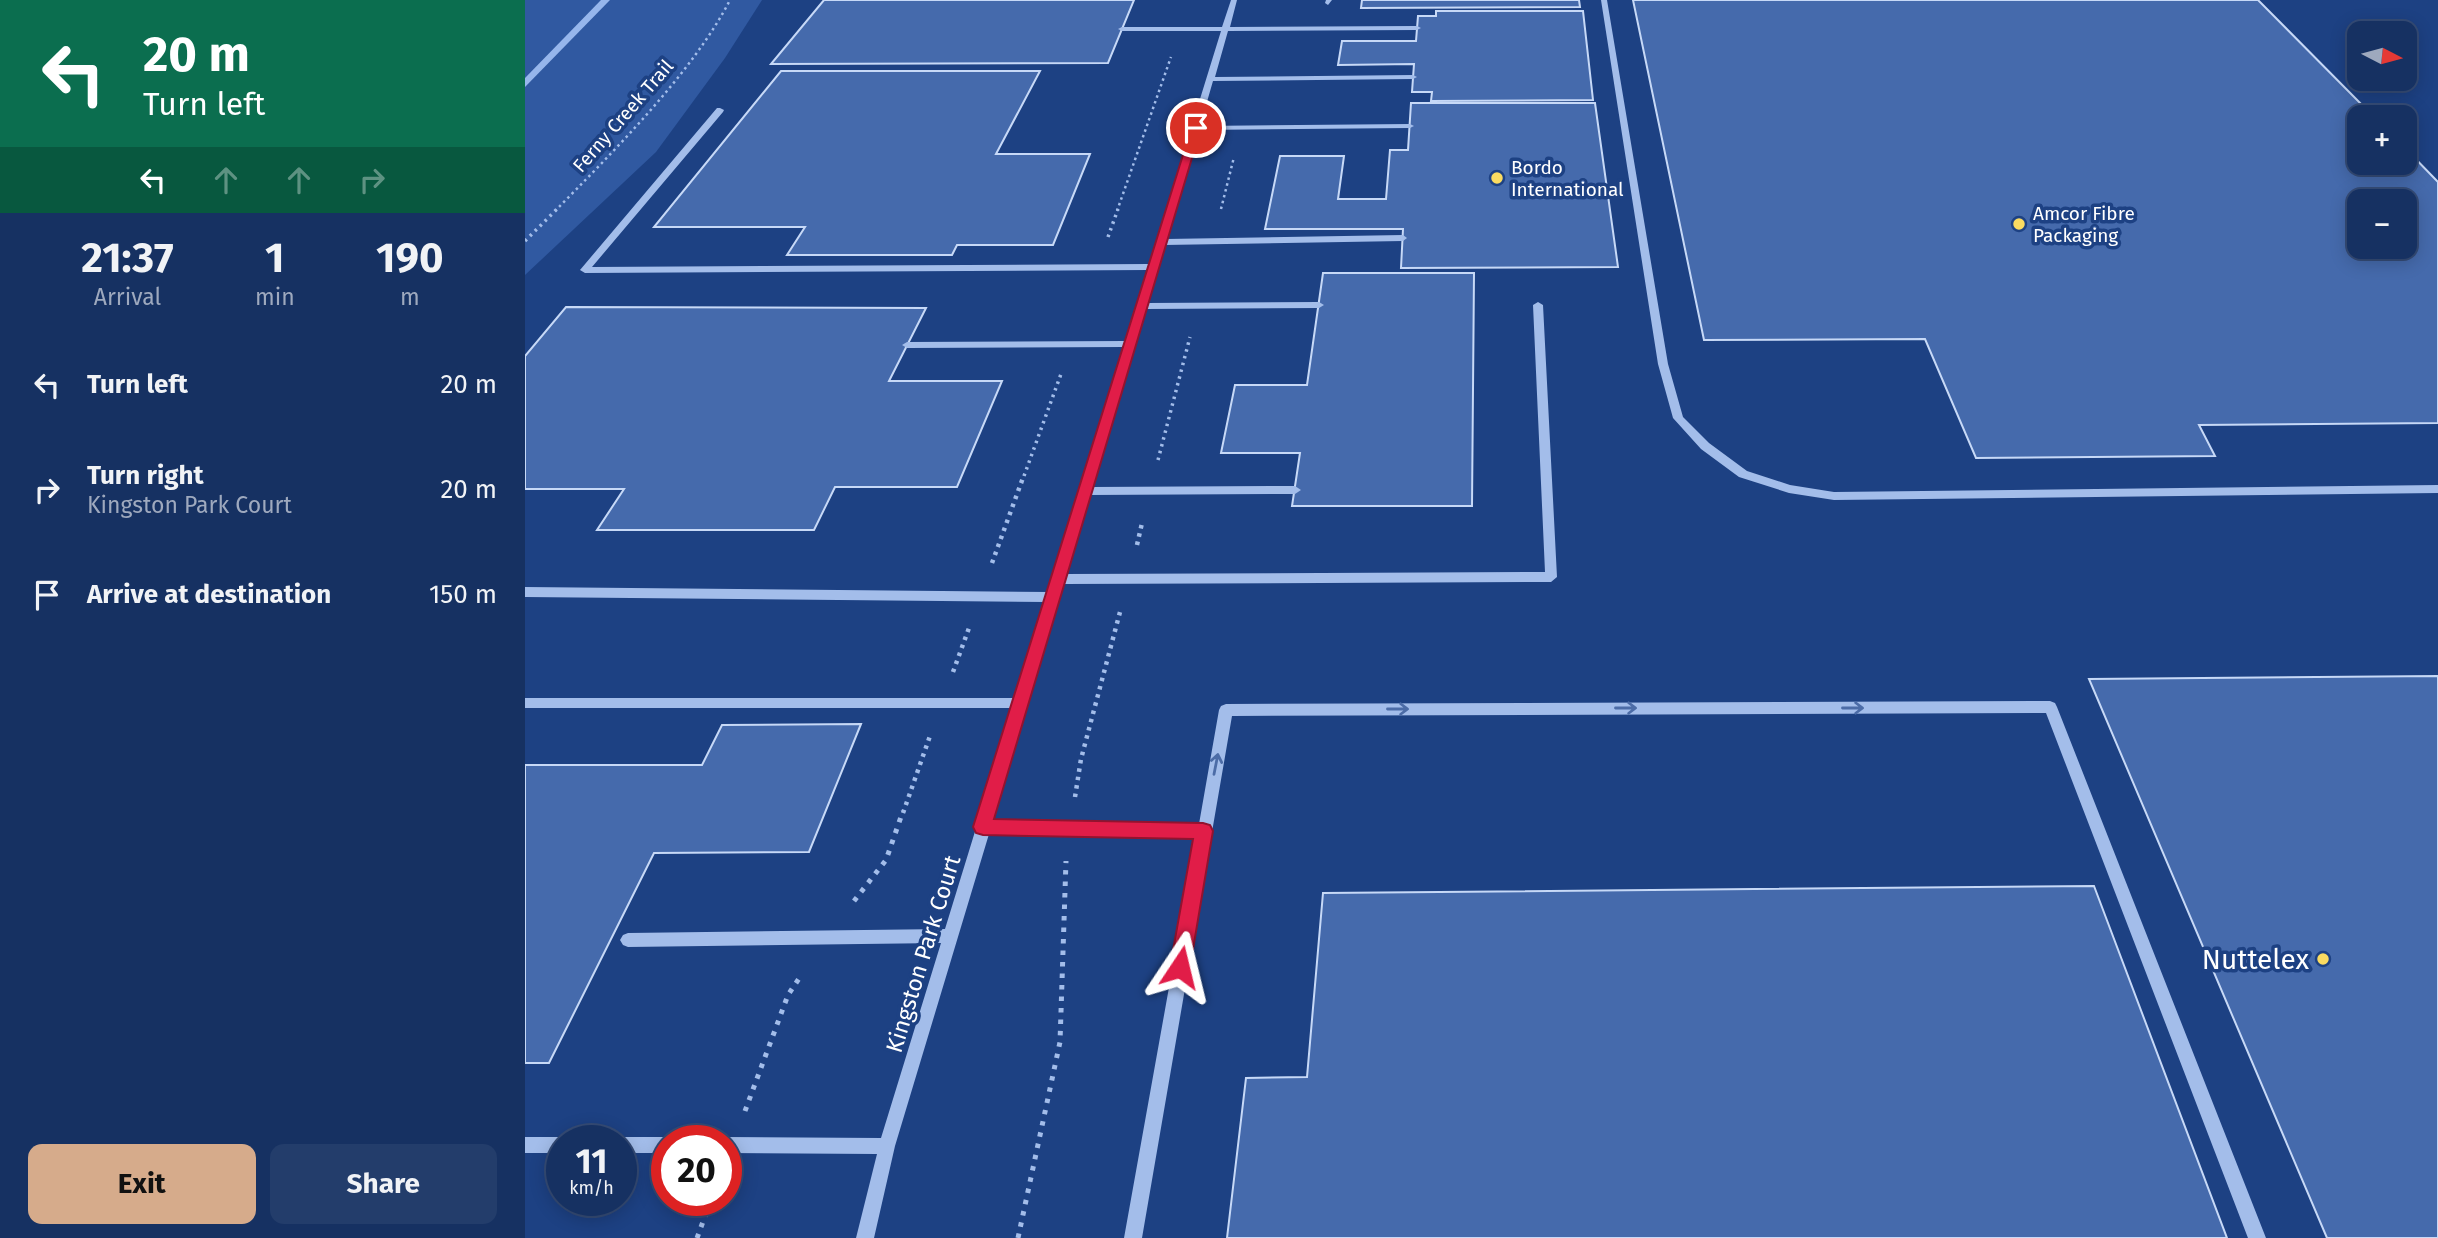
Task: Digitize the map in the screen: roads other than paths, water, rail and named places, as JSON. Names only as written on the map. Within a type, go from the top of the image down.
[{"type":"street","name":"Kingston Park Court","points":[[865,1238],[887,1146],[1019,703],[1234,0]]},
{"type":"street","points":[[1604,0],[1663,364],[1678,418],[1706,446],[1743,474],[1789,489],[1834,496],[2438,489]]},
{"type":"street","points":[[1122,29],[1417,27]]},
{"type":"street","points":[[1210,79],[1413,77]]},
{"type":"street","points":[[720,110],[585,270],[1154,267]]},
{"type":"street","points":[[1196,128],[1410,126]]},
{"type":"street","points":[[1161,242],[1403,238]]},
{"type":"street","points":[[1142,306],[1319,305]]},
{"type":"street","points":[[1059,579],[1551,577],[1538,305]]},
{"type":"street","points":[[907,345],[1130,344]]},
{"type":"street","points":[[1086,491],[1295,490]]},
{"type":"street","points":[[525,592],[1053,597]]},
{"type":"street","points":[[525,703],[1019,703]]},
{"type":"street","points":[[1133,1238],[1226,710],[2050,707],[2257,1238]]},
{"type":"street","points":[[983,827],[1203,831]]},
{"type":"street","points":[[525,1144],[546,1145]]},
{"type":"street","points":[[742,1145],[887,1146]]},
{"type":"lane","points":[[628,940],[950,936]]},
{"type":"waterway","points":[[525,84],[606,0]]},
{"type":"place","name":"Bordo International","points":[[1497,178]]},
{"type":"place","name":"Amcor Fibre Packaging","points":[[2019,224]]},
{"type":"place","name":"Nuttelex","points":[[2323,959]]}]
